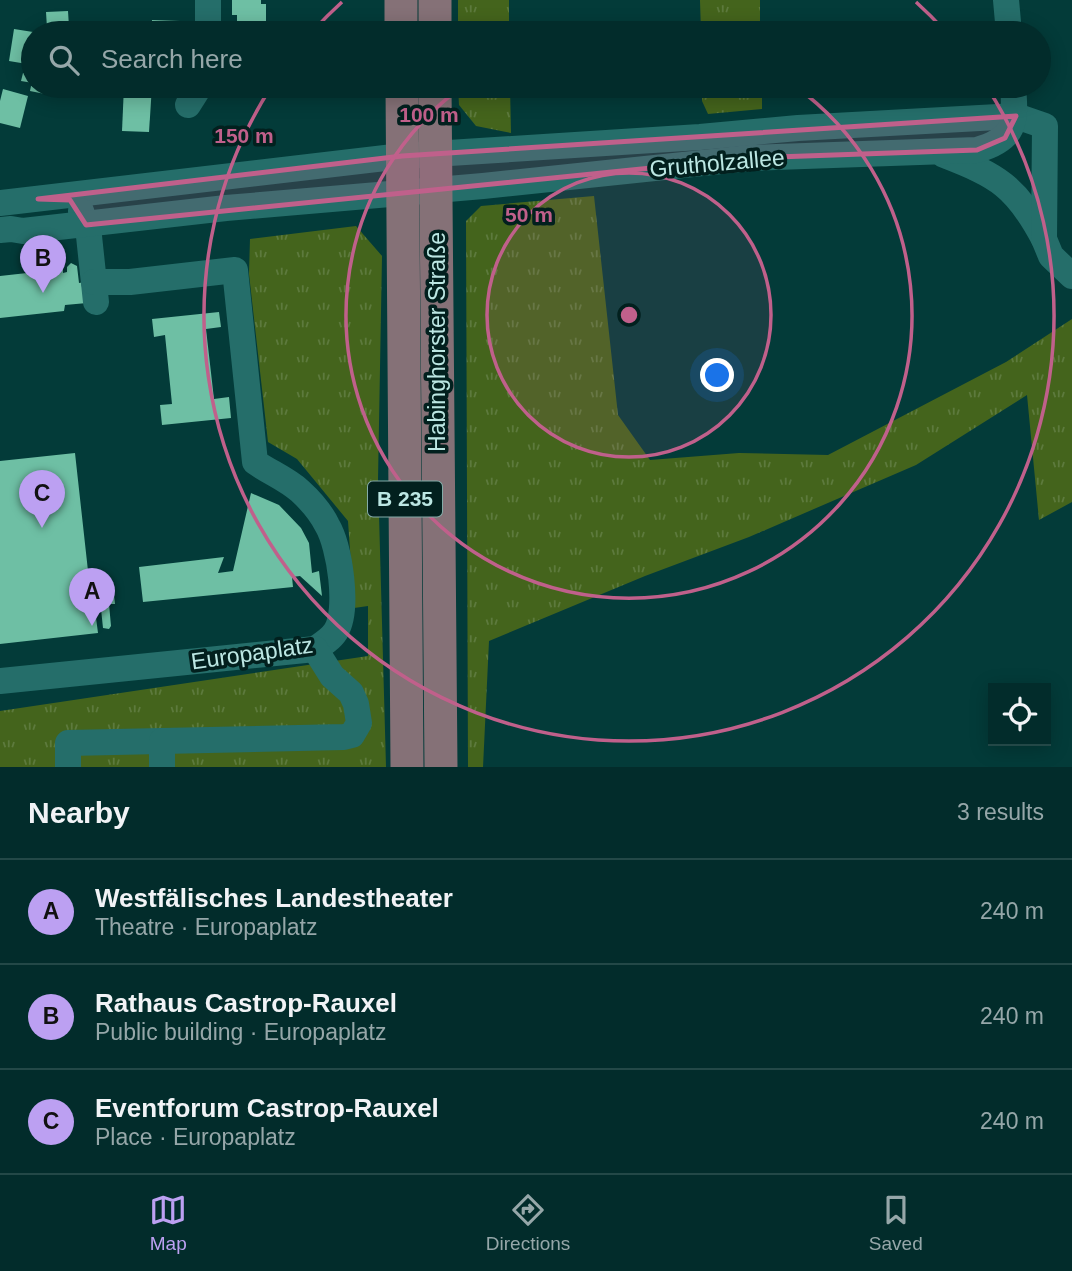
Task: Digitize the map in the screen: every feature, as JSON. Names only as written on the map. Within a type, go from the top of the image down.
[{"type":"main road","points":[[401,0],[401,21]]},
{"type":"main road","points":[[435,0],[435,21]]},
{"type":"main road","name":"Habinghorster Straße","points":[[402,98],[407,767]]},
{"type":"main road","name":"Habinghorster Straße","points":[[435,98],[441,767]]},
{"type":"street","points":[[208,0],[208,21]]},
{"type":"street","points":[[1006,0],[1008,21]]},
{"type":"street","points":[[1014,98],[1016,117]]},
{"type":"street","name":"Grutholzallee","points":[[402,156],[798,128],[1016,117],[1045,126],[1044,239]]},
{"type":"street","name":"Grutholzallee","points":[[402,192],[750,158],[977,150],[995,145],[1005,138],[1016,117]]},
{"type":"street","points":[[936,151],[985,170],[1013,191],[1033,217],[1051,256],[1072,276]]},
{"type":"street","points":[[0,203],[402,156]]},
{"type":"street","points":[[0,230],[23,232],[240,206],[402,192]]},
{"type":"street","points":[[38,199],[70,200],[78,206],[86,225]]},
{"type":"street","name":"Europaplatz","points":[[0,681],[315,649],[329,640],[337,630],[341,618],[343,602],[334,542],[328,527],[300,490],[255,462],[235,271],[130,282],[95,292],[86,225]]},
{"type":"street","points":[[68,767],[68,743],[352,735],[359,723],[356,704],[351,693],[332,676],[315,649]]},
{"type":"street","points":[[162,741],[163,767]]},
{"type":"highlighted area","points":[[1016,116],[1005,138],[977,150],[750,158],[86,225],[70,200],[38,199],[402,156]]},
{"type":"green space","points":[[458,0],[509,0],[509,21],[458,21]]},
{"type":"green space","points":[[700,0],[760,0],[760,21],[701,21]]},
{"type":"green space","points":[[459,98],[510,98],[511,133],[476,126],[459,105]]},
{"type":"green space","points":[[702,98],[762,98],[762,109],[708,114]]},
{"type":"green space","points":[[594,196],[618,415],[650,460],[739,453],[828,455],[1006,362],[1072,319],[1072,502],[1039,520],[1027,395],[916,465],[749,537],[645,576],[489,641],[483,767],[468,767],[466,221],[481,206]]},
{"type":"green space","points":[[356,226],[382,256],[378,479],[386,767],[0,767],[0,711],[368,656],[368,606],[354,608],[348,521],[297,459],[268,442],[249,274],[250,239]]},
{"type":"building","points":[[232,0],[261,0],[261,4],[266,4],[266,21],[237,21],[237,15],[232,15]]},
{"type":"building","points":[[68,11],[69,21],[47,21],[46,12]]},
{"type":"building","points":[[14,29],[21,30],[21,63],[9,61]]},
{"type":"building","points":[[3,89],[21,94],[21,98],[28,98],[20,128],[0,123]]},
{"type":"building","points":[[123,98],[151,98],[149,132],[122,131]]},
{"type":"building","points":[[71,263],[77,266],[79,283],[85,282],[87,303],[65,305],[64,311],[0,318],[0,276],[63,269],[63,273],[67,272]]},
{"type":"building","points":[[219,312],[221,327],[206,329],[214,399],[229,397],[231,418],[162,425],[160,405],[172,404],[165,335],[154,337],[152,319]]},
{"type":"building","points":[[75,453],[91,598],[114,595],[115,604],[109,604],[111,626],[109,629],[103,628],[101,609],[95,610],[98,633],[0,644],[0,461]]},
{"type":"building","points":[[251,493],[279,505],[301,528],[309,543],[312,573],[319,571],[322,596],[300,576],[292,577],[293,587],[143,602],[139,567],[224,557],[218,573],[233,571]]},
{"type":"place","name":"Rathaus Castrop-Rauxel","points":[[43,293]]},
{"type":"place","name":"Eventforum Castrop-Rauxel","points":[[42,528]]},
{"type":"place","name":"Westfälisches Landestheater","points":[[92,626]]}]
